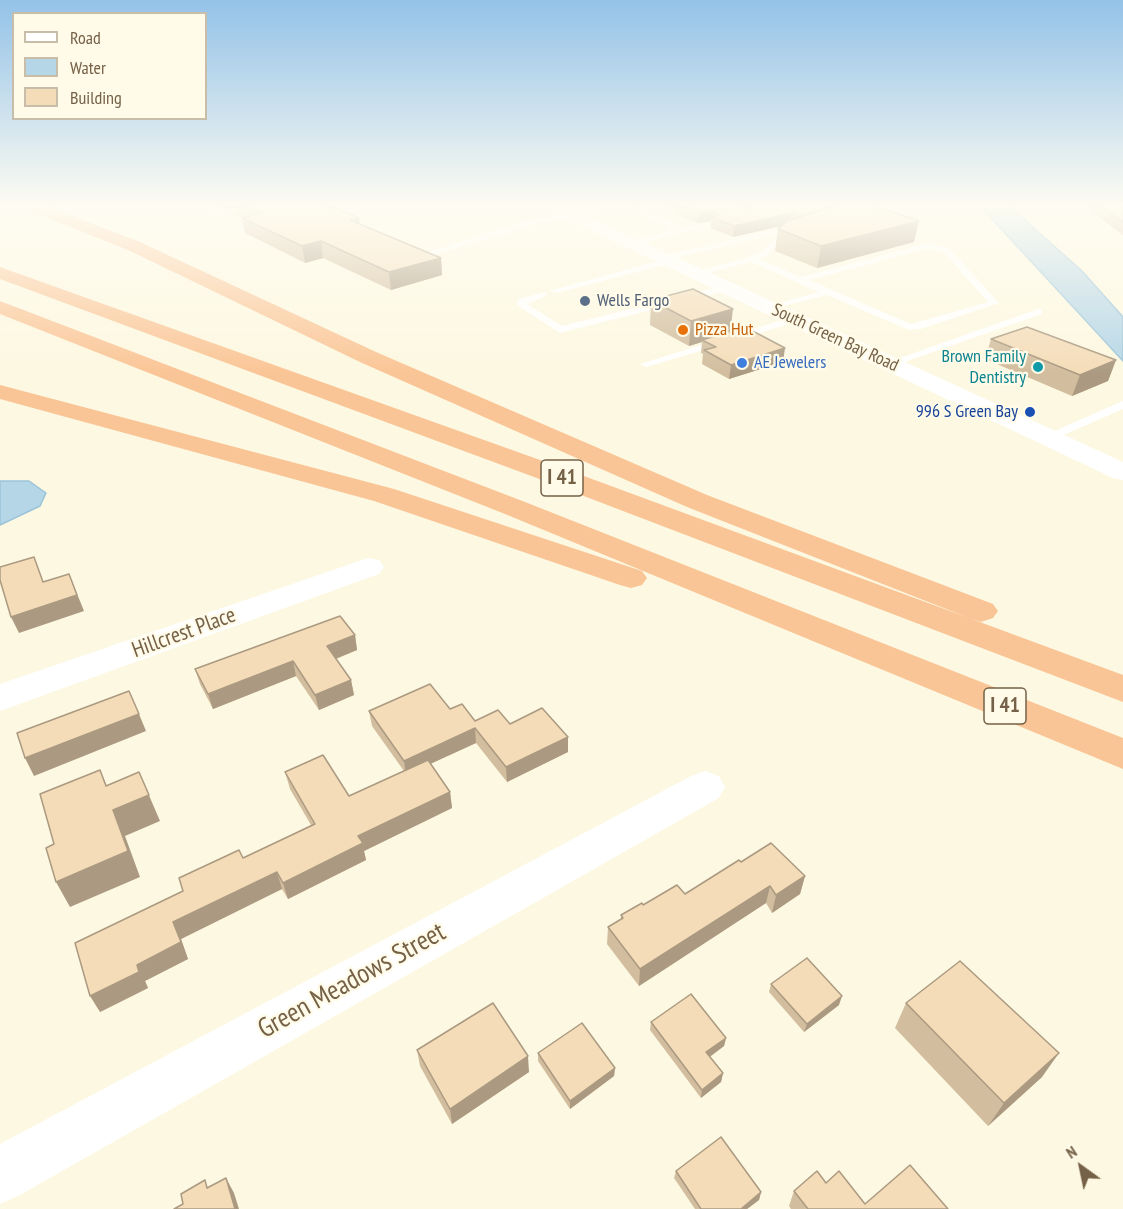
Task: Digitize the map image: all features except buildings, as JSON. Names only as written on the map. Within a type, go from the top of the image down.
[{"type":"highway","points":[[162,260],[368,357],[697,501],[1123,665]]},
{"type":"highway","name":"I 41","points":[[0,273],[555,475],[1123,689]]},
{"type":"highway","name":"I 41","points":[[0,307],[515,508],[1123,754]]},
{"type":"highway","points":[[0,392],[384,495],[614,572],[834,657],[886,659]]},
{"type":"main road","name":"South Green Bay Road","points":[[669,260],[1123,472]]},
{"type":"main road","name":"Hillcrest Place","points":[[0,698],[368,567]]},
{"type":"main road","name":"Green Meadows Street","points":[[0,1175],[705,787]]},
{"type":"lane","points":[[554,291],[661,260]]},
{"type":"lane","points":[[695,273],[746,260]]},
{"type":"lane","points":[[755,260],[909,327],[917,327],[994,303],[956,260]]},
{"type":"lane","points":[[800,280],[874,260]]},
{"type":"lane","points":[[543,294],[522,301],[522,305],[560,330],[727,288]]},
{"type":"lane","points":[[772,308],[828,292]]},
{"type":"lane","points":[[889,364],[1038,312]]},
{"type":"lane","points":[[646,364],[795,319]]},
{"type":"lane","points":[[1047,437],[1123,405]]},
{"type":"water","points":[[1030,260],[1070,260],[1082,271],[1123,317],[1123,361]]},
{"type":"water","points":[[0,481],[29,481],[46,493],[40,506],[0,525]]},
{"type":"place","name":"Wells Fargo","points":[[585,301]]},
{"type":"place","name":"Pizza Hut","points":[[683,330]]},
{"type":"place","name":"AE Jewelers","points":[[742,363]]},
{"type":"place","name":"Brown Family Dentistry","points":[[1038,367]]},
{"type":"place","name":"996 S Green Bay","points":[[1030,412]]}]
